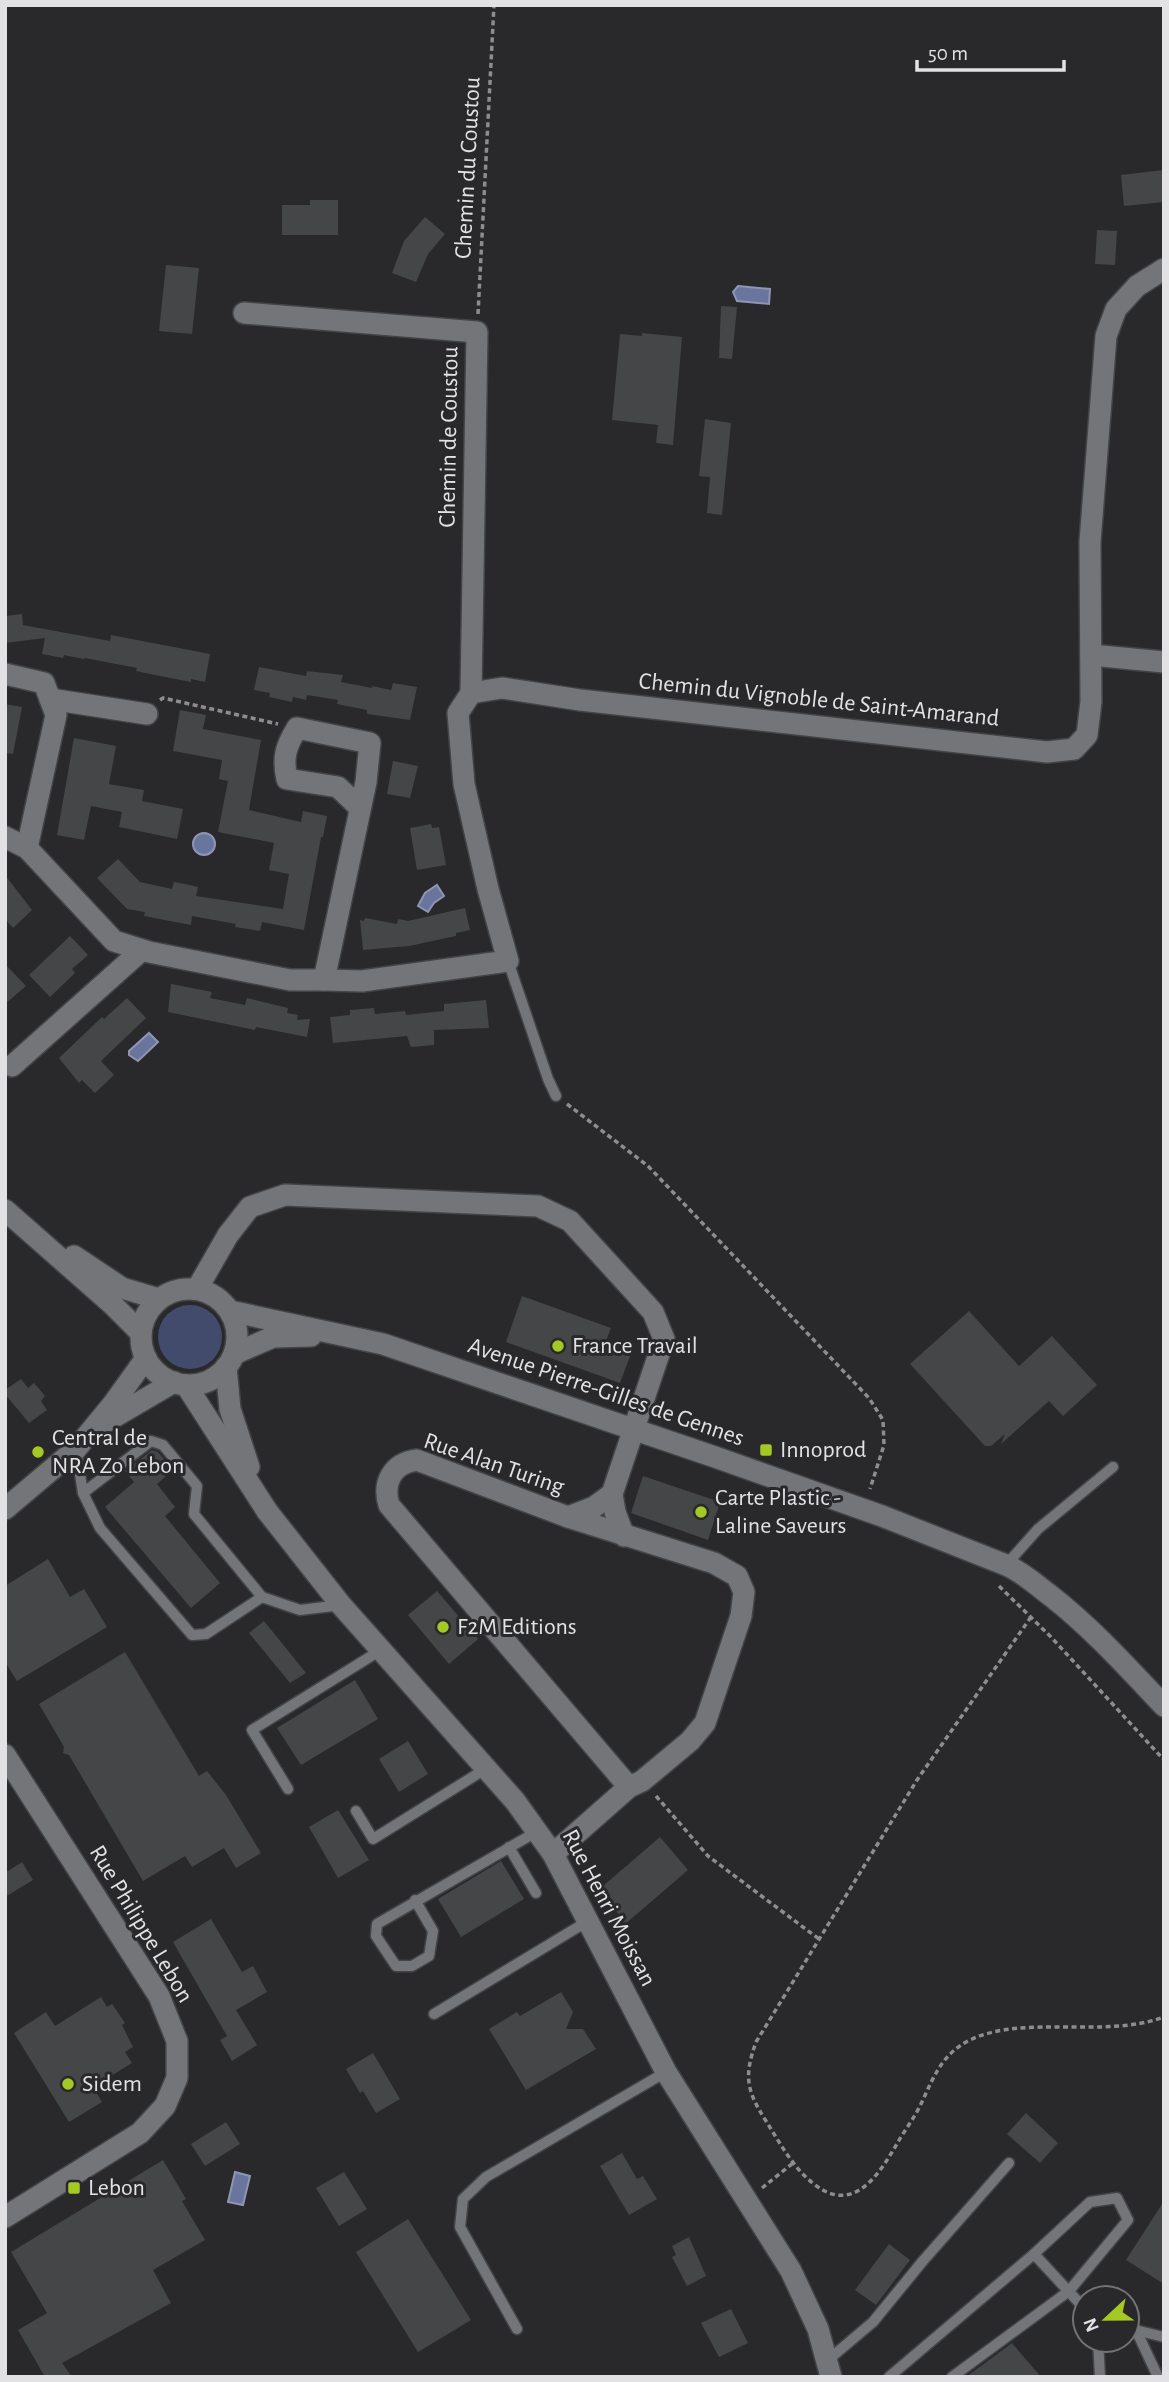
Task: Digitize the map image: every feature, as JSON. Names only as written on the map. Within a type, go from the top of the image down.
[{"type":"street","name":"Chemin du Vignoble de Saint-Amarand","points":[[471,693],[502,688],[1047,752],[1074,749],[1087,735],[1091,702],[1090,542],[1106,336],[1116,309],[1137,286],[1164,269]]},
{"type":"street","name":"Chemin de Coustou","points":[[244,313],[477,332],[471,693]]},
{"type":"street","points":[[1091,655],[1164,662]]},
{"type":"street","points":[[5,674],[44,683],[56,715],[27,848]]},
{"type":"street","points":[[5,837],[27,848],[114,942],[142,950],[290,979],[324,981],[362,981],[508,961],[488,889],[464,783],[458,713],[471,693]]},
{"type":"street","points":[[50,699],[147,714]]},
{"type":"street","points":[[324,981],[366,782],[370,743],[297,729],[287,743],[284,767],[287,779],[338,787],[360,808]]},
{"type":"street","points":[[12,1066],[142,950]]},
{"type":"street","points":[[197,1289],[228,1235],[250,1207],[285,1195],[538,1206],[570,1221],[653,1312],[664,1339],[612,1494],[624,1536]]},
{"type":"street","points":[[5,1210],[121,1288],[159,1299]]},
{"type":"street","points":[[5,1210],[141,1333]]},
{"type":"street","points":[[93,1429],[180,1384],[201,1383],[215,1377],[230,1360],[237,1340],[230,1311],[210,1293],[197,1289],[170,1292],[159,1299],[150,1309],[141,1333],[146,1359],[163,1377],[180,1384]]},
{"type":"street","name":"Avenue Pierre-Gilles de Gennes","points":[[230,1311],[383,1344],[858,1508],[1006,1565],[1024,1573],[1073,1613],[1164,1706]]},
{"type":"street","name":"Avenue Pierre-Gilles de Gennes","points":[[230,1360],[273,1338],[341,1335]]},
{"type":"street","points":[[5,1509],[75,1449],[146,1359]]},
{"type":"street","name":"Rue Henri Moissan","points":[[230,1360],[230,1409],[242,1449],[267,1511]]},
{"type":"street","name":"Rue Henri Moissan","points":[[180,1384],[267,1511],[341,1605],[487,1768],[538,1831],[666,2072],[791,2271],[818,2329],[830,2368]]},
{"type":"street","name":"Rue Alan Turing","points":[[552,1854],[690,1741],[705,1723],[741,1616],[744,1592],[737,1576],[715,1563],[568,1517],[417,1460],[398,1467],[387,1483],[389,1505],[636,1784]]},
{"type":"street","name":"Rue Alan Turing","points":[[568,1517],[594,1507],[612,1494]]},
{"type":"street","name":"Rue Philippe Lebon","points":[[5,1755],[159,1996],[177,2041],[177,2078],[165,2106],[140,2133],[5,2217]]},
{"type":"lane","points":[[508,961],[543,1066],[556,1096]]},
{"type":"lane","points":[[83,1493],[151,1441],[163,1445],[197,1486],[194,1514],[262,1597],[300,1610],[341,1605]]},
{"type":"lane","points":[[75,1449],[83,1493],[100,1528],[192,1635],[206,1634],[262,1597]]},
{"type":"lane","points":[[1006,1565],[1038,1530],[1113,1467]]},
{"type":"lane","points":[[288,1789],[252,1730],[381,1650]]},
{"type":"lane","points":[[356,1811],[373,1839],[487,1768]]},
{"type":"lane","points":[[415,1900],[433,1931],[429,1956],[412,1966],[396,1966],[376,1936],[377,1924],[415,1900],[538,1831]]},
{"type":"lane","points":[[509,1847],[536,1893]]},
{"type":"lane","points":[[434,2014],[588,1921]]},
{"type":"lane","points":[[517,2329],[460,2227],[463,2199],[486,2177],[666,2072]]},
{"type":"lane","points":[[830,2368],[873,2322],[1009,2163]]},
{"type":"lane","points":[[888,2377],[1034,2254],[1090,2202],[1117,2198],[1128,2220],[1069,2291],[952,2377]]},
{"type":"lane","points":[[1034,2254],[1071,2293]]},
{"type":"lane","points":[[1141,2331],[1164,2337]]},
{"type":"lane","points":[[1141,2347],[1158,2377]]},
{"type":"lane","points":[[1099,2354],[1100,2377]]},
{"type":"path","name":"Chemin du Coustou","points":[[477,332],[494,5]]},
{"type":"path","points":[[147,714],[163,698],[297,729]]},
{"type":"path","points":[[556,1096],[648,1166],[869,1398],[883,1420],[884,1446],[870,1488],[858,1508]]},
{"type":"path","points":[[1164,1760],[1031,1617],[917,1780],[756,2042],[747,2075],[755,2104],[793,2164],[814,2184],[838,2195],[862,2189],[873,2180],[919,2108],[939,2066],[950,2053],[972,2039],[1017,2029],[1118,2026],[1140,2024],[1164,2017]]},
{"type":"path","points":[[636,1784],[708,1856],[819,1939]]},
{"type":"path","points":[[745,2197],[771,2183],[778,2174],[793,2164]]},
{"type":"shaded area","points":[[738,286],[770,289],[769,304],[737,301],[733,292]]},
{"type":"shaded area","points":[[204,833],[212,836],[215,844],[212,852],[204,855],[196,852],[193,844],[196,836]]},
{"type":"shaded area","points":[[437,885],[444,896],[434,903],[428,912],[418,906],[425,893]]},
{"type":"shaded area","points":[[149,1033],[158,1042],[138,1061],[129,1055],[129,1051]]},
{"type":"shaded area","points":[[190,1305],[202,1307],[213,1314],[220,1325],[220,1349],[213,1360],[202,1367],[190,1369],[178,1367],[167,1360],[160,1349],[158,1337],[160,1325],[167,1314],[178,1307]]},
{"type":"shaded area","points":[[235,2172],[250,2176],[243,2205],[228,2202]]},
{"type":"building","points":[[1164,170],[1164,202],[1124,206],[1121,175]]},
{"type":"building","points":[[310,200],[338,200],[338,235],[282,235],[282,205],[310,205]]},
{"type":"building","points":[[425,217],[445,234],[428,254],[416,282],[392,273],[404,241]]},
{"type":"building","points":[[1097,230],[1117,231],[1115,265],[1095,264]]},
{"type":"building","points":[[166,265],[199,268],[192,334],[159,331]]},
{"type":"building","points":[[721,306],[737,307],[732,359],[719,358]]},
{"type":"building","points":[[642,333],[682,337],[673,445],[656,443],[658,425],[612,420],[620,334],[642,336]]},
{"type":"building","points":[[705,419],[731,423],[722,515],[707,513],[710,477],[699,476]]},
{"type":"building","points":[[22,614],[23,625],[110,641],[111,635],[210,654],[205,682],[155,675],[136,671],[137,668],[85,658],[42,654],[45,638],[5,643],[5,616]]},
{"type":"building","points":[[259,667],[306,676],[307,671],[343,675],[341,682],[372,688],[391,690],[393,683],[417,687],[410,720],[367,714],[367,710],[337,704],[338,700],[307,695],[306,700],[293,697],[292,702],[269,697],[270,693],[254,690]]},
{"type":"building","points":[[5,704],[22,707],[13,754],[5,753]]},
{"type":"building","points":[[180,710],[206,715],[203,729],[261,740],[249,810],[301,822],[303,811],[327,816],[304,930],[262,922],[260,931],[192,916],[191,925],[144,916],[145,912],[127,909],[97,878],[118,859],[140,882],[172,889],[174,882],[185,884],[198,887],[196,896],[283,909],[289,874],[269,870],[274,843],[218,832],[228,781],[219,779],[222,760],[173,751]]},
{"type":"building","points":[[74,738],[116,746],[109,784],[144,790],[142,801],[183,809],[177,839],[119,827],[122,812],[91,806],[84,840],[57,835]]},
{"type":"building","points":[[393,761],[418,766],[410,798],[387,794]]},
{"type":"building","points":[[431,824],[432,828],[439,827],[446,865],[417,870],[410,828]]},
{"type":"building","points":[[5,875],[32,910],[13,928],[5,919]]},
{"type":"building","points":[[465,908],[470,930],[456,933],[456,936],[409,946],[363,950],[360,920],[364,921],[365,918],[397,924],[398,919],[408,921]]},
{"type":"building","points":[[70,936],[88,955],[72,969],[75,973],[50,997],[29,975]]},
{"type":"building","points":[[5,964],[26,986],[5,1004]]},
{"type":"building","points":[[171,984],[212,992],[210,998],[245,1005],[247,998],[288,1008],[287,1013],[298,1015],[297,1020],[310,1019],[307,1037],[256,1027],[255,1030],[168,1012]]},
{"type":"building","points":[[127,998],[146,1018],[101,1061],[114,1075],[95,1093],[82,1080],[79,1083],[59,1058],[102,1017],[104,1019]]},
{"type":"building","points":[[486,1000],[489,1028],[434,1030],[434,1045],[411,1047],[407,1036],[333,1043],[330,1017],[350,1015],[350,1010],[374,1008],[375,1014],[405,1011],[406,1015],[444,1011],[444,1004]]},
{"type":"building","points":[[522,1296],[611,1328],[604,1346],[630,1356],[620,1383],[506,1342]]},
{"type":"building","points":[[969,1311],[1019,1366],[1052,1336],[1097,1385],[1063,1416],[1049,1401],[1001,1444],[1005,1434],[991,1446],[985,1446],[910,1364]]},
{"type":"building","points":[[21,1379],[28,1388],[34,1383],[45,1396],[41,1401],[47,1410],[29,1423],[5,1394],[5,1390]]},
{"type":"building","points":[[152,1450],[158,1452],[173,1470],[157,1484],[175,1507],[165,1516],[220,1583],[191,1608],[105,1507],[134,1482],[125,1471]]},
{"type":"building","points":[[643,1476],[720,1502],[708,1540],[631,1513]]},
{"type":"building","points":[[48,1559],[70,1597],[84,1589],[107,1627],[17,1681],[5,1662],[5,1586]]},
{"type":"building","name":"F2M Editions","points":[[437,1591],[478,1639],[449,1664],[408,1615]]},
{"type":"building","points":[[264,1621],[306,1673],[290,1683],[249,1633]]},
{"type":"building","points":[[125,1652],[199,1776],[207,1771],[226,1795],[261,1853],[236,1868],[224,1848],[192,1867],[185,1856],[143,1881],[69,1755],[63,1753],[64,1747],[39,1704]]},
{"type":"building","points":[[355,1680],[378,1719],[301,1765],[277,1728]]},
{"type":"building","points":[[408,1741],[428,1774],[399,1792],[379,1759]]},
{"type":"building","points":[[338,1810],[369,1860],[338,1878],[309,1827]]},
{"type":"building","points":[[660,1837],[688,1870],[624,1925],[603,1886]]},
{"type":"building","points":[[501,1861],[524,1899],[461,1937],[438,1899]]},
{"type":"building","points":[[22,1862],[33,1880],[5,1897],[5,1873]]},
{"type":"building","points":[[211,1919],[242,1972],[253,1966],[267,1992],[236,2010],[257,2045],[232,2061],[220,2040],[227,2036],[173,1942]]},
{"type":"building","points":[[561,1992],[573,2012],[566,2029],[583,2029],[596,2049],[526,2090],[489,2029],[517,2012],[520,2016]]},
{"type":"building","points":[[101,1997],[107,2007],[112,2004],[125,2023],[122,2025],[133,2047],[125,2052],[132,2063],[93,2087],[102,2102],[69,2122],[14,2033],[46,2012],[55,2026]]},
{"type":"building","points":[[373,2053],[400,2099],[376,2113],[346,2069]]},
{"type":"building","points":[[1026,2113],[1058,2143],[1040,2163],[1007,2134]]},
{"type":"building","points":[[226,2122],[240,2144],[205,2166],[191,2144]]},
{"type":"building","points":[[622,2153],[637,2179],[643,2176],[657,2199],[629,2215],[600,2166]]},
{"type":"building","points":[[163,2160],[186,2199],[182,2201],[205,2240],[153,2270],[171,2303],[62,2363],[72,2377],[45,2377],[18,2330],[47,2313],[11,2252]]},
{"type":"building","points":[[344,2172],[367,2209],[339,2226],[316,2188]]},
{"type":"building","points":[[1164,2201],[1164,2284],[1126,2260]]},
{"type":"building","points":[[408,2219],[471,2320],[418,2352],[356,2252]]},
{"type":"building","points":[[689,2237],[706,2276],[687,2286],[672,2257],[676,2255],[672,2246]]},
{"type":"building","points":[[889,2244],[910,2260],[876,2305],[855,2290]]},
{"type":"building","points":[[731,2309],[748,2343],[719,2357],[701,2323]]},
{"type":"building","points":[[1012,2343],[1041,2377],[966,2377]]},
{"type":"place","name":"France Travail","points":[[558,1346]]},
{"type":"place","name":"Innoprod","points":[[766,1450]]},
{"type":"place","name":"Central de NRA Zo Lebon","points":[[38,1452]]},
{"type":"place","name":"Carte Plastic - Laline Saveurs","points":[[701,1512]]},
{"type":"place","name":"F2M Editions","points":[[443,1627]]},
{"type":"place","name":"Sidem","points":[[68,2084]]},
{"type":"place","name":"Lebon","points":[[74,2188]]}]
